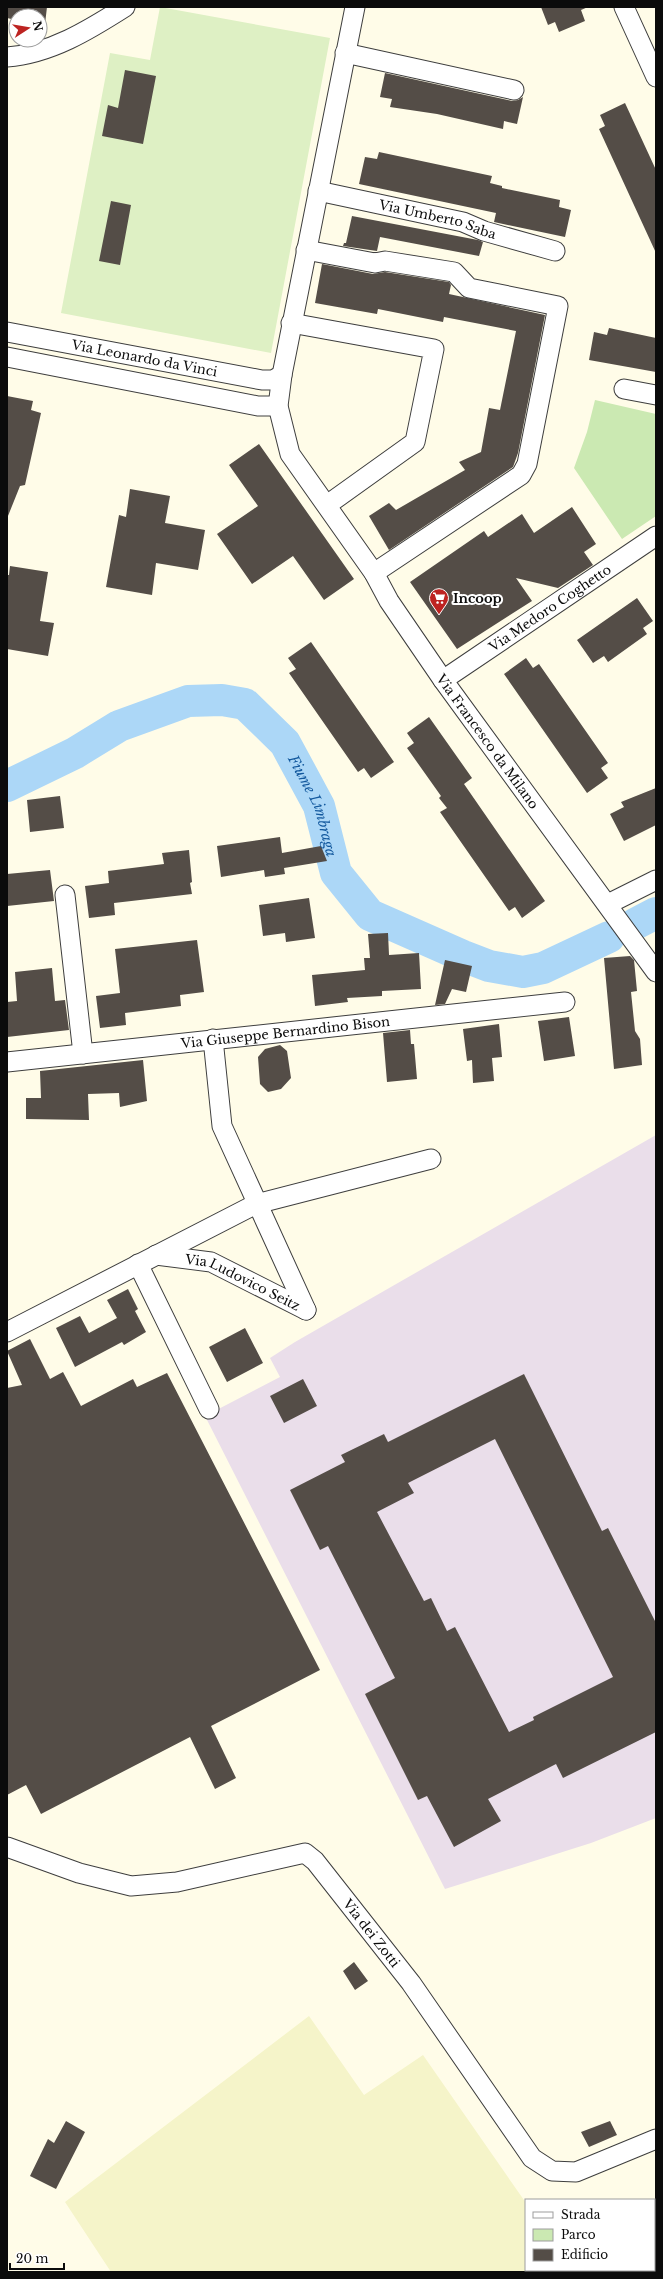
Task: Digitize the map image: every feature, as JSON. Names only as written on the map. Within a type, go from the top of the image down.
[{"type":"street","points":[[7,57],[23,56],[65,41],[88,31],[125,7]]},
{"type":"street","points":[[278,406],[291,323],[345,53],[356,7]]},
{"type":"street","points":[[624,7],[656,77]]},
{"type":"street","points":[[345,53],[514,90]]},
{"type":"street","name":"Via Umberto Saba","points":[[318,191],[463,222],[484,231],[555,251]]},
{"type":"street","points":[[306,250],[375,263],[385,261],[454,272],[469,288],[558,306],[527,464],[521,475],[374,573]]},
{"type":"street","points":[[291,323],[434,349],[415,442],[327,505]]},
{"type":"street","name":"Via Leonardo da Vinci","points":[[7,332],[262,380],[273,380],[282,375]]},
{"type":"street","name":"Via Leonardo da Vinci","points":[[7,357],[258,406],[278,406]]},
{"type":"street","points":[[624,389],[656,395]]},
{"type":"street","name":"Via Francesco da Milano","points":[[278,406],[290,454],[374,573],[389,601],[444,680],[656,972]]},
{"type":"street","name":"Via Medoro Coghetto","points":[[444,680],[656,536]]},
{"type":"street","points":[[608,904],[656,880]]},
{"type":"street","points":[[65,895],[83,1054]]},
{"type":"street","name":"Via Giuseppe Bernardino Bison","points":[[7,1062],[565,1002]]},
{"type":"street","name":"Via Ludovico Seitz","points":[[156,1256],[211,1262],[306,1310],[256,1204],[222,1126],[213,1039]]},
{"type":"street","name":"Via Ludovico Seitz","points":[[7,1332],[256,1204],[431,1159]]},
{"type":"street","points":[[138,1264],[209,1409]]},
{"type":"street","name":"Via dei Zotti","points":[[7,1847],[79,1873],[131,1886],[177,1882],[305,1853],[315,1862],[411,1983],[532,2158],[552,2171],[576,2172],[656,2139]]},
{"type":"shaded area","points":[[656,1135],[656,1818],[591,1843],[445,1889],[205,1416],[280,1377],[270,1358],[295,1342]]},
{"type":"green space","points":[[160,7],[330,38],[271,353],[61,313],[110,53],[150,60]]},
{"type":"green space","points":[[595,400],[656,414],[656,516],[622,539],[574,468],[587,432]]},
{"type":"green space","points":[[309,2016],[364,2095],[423,2055],[525,2202],[525,2271],[574,2272],[111,2272],[65,2202]]},
{"type":"building","points":[[7,7],[47,7],[8,8],[7,18]]},
{"type":"building","points":[[541,7],[588,7],[581,10],[585,21],[559,32],[555,22],[548,25]]},
{"type":"building","points":[[125,70],[156,76],[143,144],[102,136],[108,105],[118,108]]},
{"type":"building","points":[[385,73],[512,101],[523,97],[517,124],[504,121],[503,129],[437,114],[390,107],[392,99],[380,97]]},
{"type":"building","points":[[625,103],[656,170],[656,253],[599,129],[605,126],[600,115]]},
{"type":"building","points":[[379,152],[492,176],[490,183],[502,186],[502,188],[560,200],[559,207],[571,210],[565,237],[494,222],[496,213],[359,184],[365,157],[377,159]]},
{"type":"building","points":[[111,201],[131,205],[120,265],[99,261]]},
{"type":"building","points":[[352,216],[483,242],[479,256],[380,237],[377,251],[343,246],[344,243],[346,243]]},
{"type":"building","points":[[322,264],[373,274],[385,272],[449,282],[451,285],[449,294],[545,315],[518,453],[513,467],[389,550],[369,516],[389,503],[396,510],[465,470],[459,462],[481,452],[489,408],[500,410],[516,331],[444,317],[443,322],[378,309],[377,314],[315,303]]},
{"type":"building","points":[[609,328],[656,338],[656,372],[589,360],[594,332],[607,335]]},
{"type":"building","points":[[7,396],[33,401],[31,410],[41,413],[25,485],[20,486],[8,516]]},
{"type":"building","points":[[259,444],[354,579],[324,600],[293,556],[252,584],[217,534],[258,506],[229,465]]},
{"type":"building","points":[[130,489],[170,496],[165,523],[205,530],[198,570],[156,563],[152,595],[106,587],[119,515],[126,517]]},
{"type":"building","points":[[572,507],[596,544],[584,552],[593,565],[558,588],[516,578],[532,601],[457,649],[410,582],[484,531],[488,537],[522,514],[534,533]]},
{"type":"building","points":[[10,566],[48,572],[40,621],[54,623],[48,656],[7,649],[7,575],[9,575]]},
{"type":"building","points":[[637,598],[653,621],[643,628],[647,634],[608,662],[604,656],[593,663],[577,640]]},
{"type":"building","points":[[311,642],[394,762],[371,778],[364,768],[358,772],[289,673],[296,669],[288,658]]},
{"type":"building","points":[[526,658],[533,668],[539,664],[608,763],[601,768],[608,778],[587,793],[504,674]]},
{"type":"building","points":[[429,717],[472,778],[464,784],[545,901],[522,918],[515,907],[509,911],[440,812],[447,808],[439,798],[441,796],[407,748],[414,743],[407,733]]},
{"type":"building","points":[[656,788],[656,825],[624,841],[610,814],[624,807],[621,802]]},
{"type":"building","points":[[60,796],[64,828],[30,832],[27,800]]},
{"type":"building","points":[[280,837],[282,853],[321,846],[327,861],[284,868],[285,874],[265,877],[264,870],[221,877],[217,846]]},
{"type":"building","points":[[189,850],[192,882],[190,883],[192,894],[114,903],[115,915],[89,918],[85,886],[109,883],[108,871],[164,864],[162,853]]},
{"type":"building","points":[[50,870],[54,901],[7,906],[7,874]]},
{"type":"building","points":[[309,898],[315,938],[286,942],[285,933],[263,936],[259,905]]},
{"type":"building","points":[[388,933],[389,955],[419,953],[421,989],[382,991],[382,996],[347,998],[348,1002],[315,1006],[312,975],[365,970],[364,958],[370,958],[368,934]]},
{"type":"building","points":[[197,940],[204,992],[180,995],[181,1006],[125,1013],[126,1025],[100,1028],[96,996],[120,993],[115,949]]},
{"type":"building","points":[[630,956],[634,960],[637,991],[631,992],[635,1031],[640,1039],[642,1065],[614,1069],[604,958]]},
{"type":"building","points":[[445,960],[472,966],[466,992],[452,989],[445,1004],[435,1005]]},
{"type":"building","points":[[52,968],[55,1001],[65,1000],[69,1030],[7,1037],[7,1002],[17,1001],[15,972]]},
{"type":"building","points":[[569,1017],[575,1056],[544,1061],[538,1021]]},
{"type":"building","points":[[499,1024],[502,1057],[492,1058],[494,1081],[473,1083],[472,1060],[467,1061],[463,1029]]},
{"type":"building","points":[[410,1030],[411,1044],[414,1044],[417,1079],[387,1082],[383,1033]]},
{"type":"building","points":[[280,1045],[287,1051],[291,1078],[281,1089],[268,1092],[260,1084],[258,1057],[265,1049]]},
{"type":"building","points":[[143,1060],[147,1101],[120,1107],[119,1093],[88,1094],[89,1120],[26,1119],[26,1098],[41,1098],[40,1071]]},
{"type":"building","points":[[128,1289],[138,1309],[135,1311],[146,1332],[124,1345],[122,1342],[75,1367],[56,1328],[80,1316],[89,1333],[117,1318],[107,1300]]},
{"type":"building","points":[[245,1328],[263,1363],[227,1382],[209,1347]]},
{"type":"building","points":[[30,1339],[50,1379],[63,1372],[81,1406],[133,1379],[137,1387],[167,1373],[320,1670],[211,1726],[236,1778],[215,1789],[190,1737],[41,1814],[26,1785],[7,1795],[7,1388],[22,1385],[7,1351]]},
{"type":"building","points":[[524,1374],[602,1531],[608,1528],[656,1623],[656,1732],[563,1778],[556,1764],[488,1799],[501,1821],[454,1847],[427,1796],[418,1800],[365,1694],[395,1678],[328,1546],[320,1550],[290,1490],[345,1462],[341,1455],[384,1434],[388,1442]],"holes":[[[495,1439],[613,1677],[533,1717],[534,1720],[509,1732],[455,1627],[447,1631],[431,1598],[424,1601],[377,1512],[414,1493],[408,1483]]]},
{"type":"building","points":[[303,1379],[317,1406],[284,1423],[270,1396]]},
{"type":"building","points":[[354,1962],[368,1981],[355,1990],[343,1971]]},
{"type":"building","points":[[66,2121],[85,2132],[56,2189],[30,2176],[48,2139],[54,2143]]},
{"type":"building","points":[[610,2121],[617,2135],[589,2147],[581,2132]]},
{"type":"waterway","name":"Fiume Limbraga","points":[[7,786],[75,753],[119,726],[188,701],[222,700],[245,704],[285,743],[319,806],[336,873],[370,915],[489,966],[523,972],[543,968],[609,937]]},
{"type":"waterway","name":"Fiume Limbraga","points":[[635,924],[656,913]]},
{"type":"place","name":"Incoop","points":[[439,615]]}]
